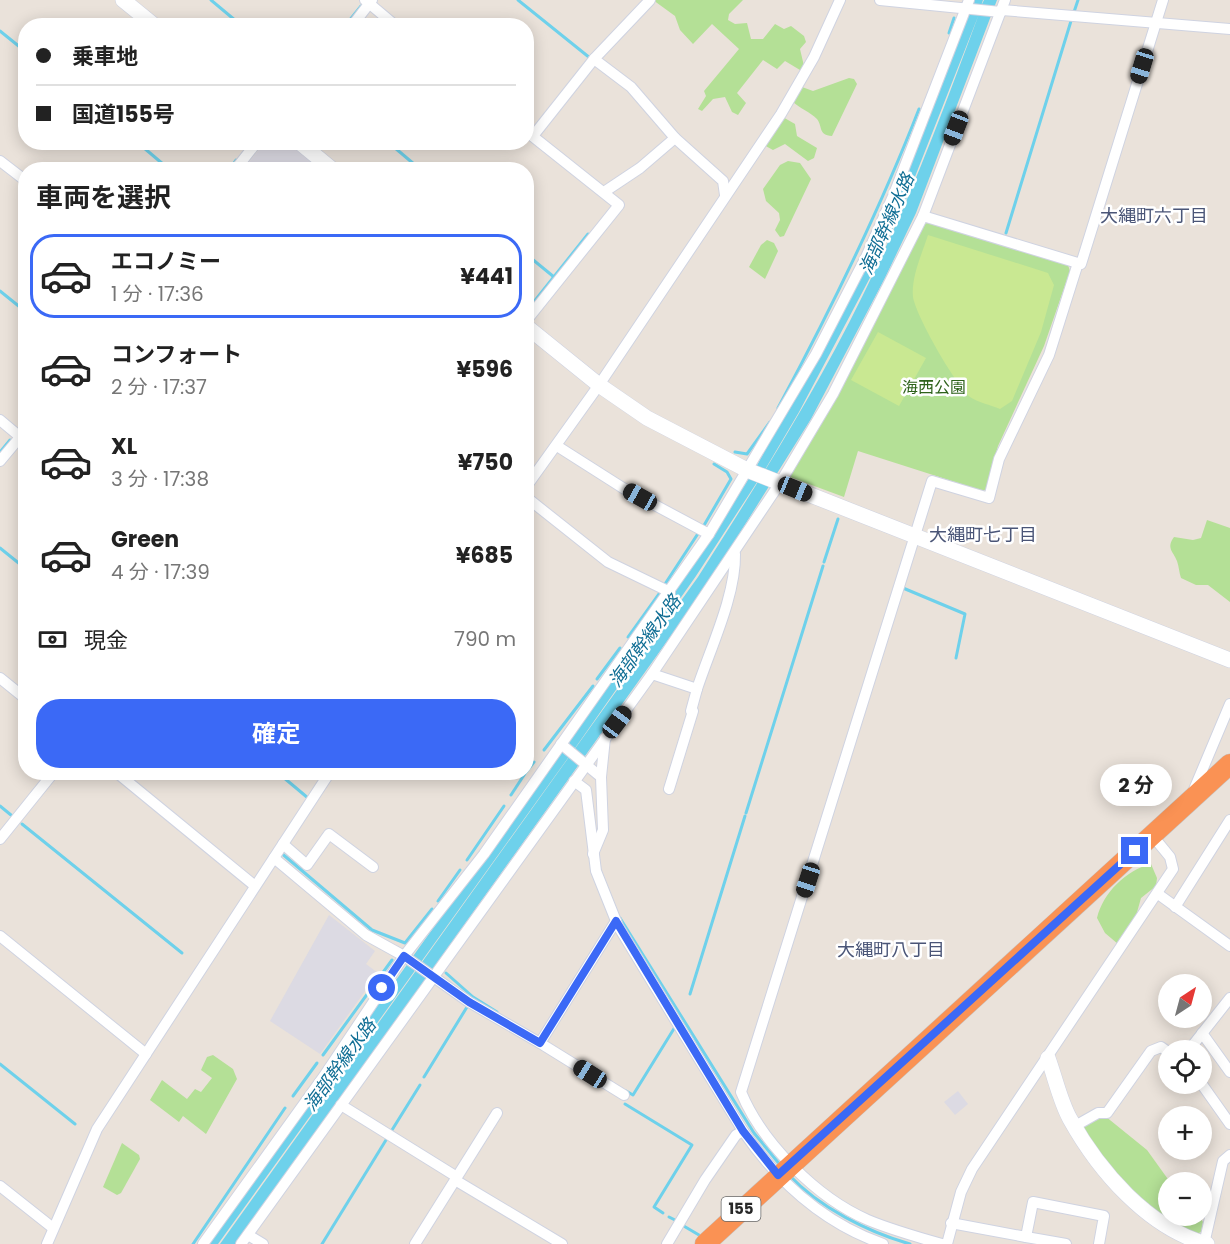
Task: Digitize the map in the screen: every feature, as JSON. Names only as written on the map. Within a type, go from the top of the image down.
[{"type":"highway","name":"155","points":[[705,1244],[782,1171],[1230,764]]},
{"type":"street","points":[[123,0],[145,18]]},
{"type":"street","points":[[534,128],[594,59],[650,0]]},
{"type":"street","points":[[534,476],[599,385],[781,114],[814,57],[840,0]]},
{"type":"street","points":[[880,0],[1001,8],[1230,29]]},
{"type":"street","points":[[923,216],[1081,264],[1163,0]]},
{"type":"street","points":[[357,18],[369,1],[387,18]]},
{"type":"street","points":[[203,1244],[324,1076],[404,956],[484,854],[670,592],[749,471],[816,354],[867,257],[902,175],[968,6]]},
{"type":"street","points":[[263,1244],[245,1239],[574,781],[585,762],[652,674],[735,554],[833,394],[923,216],[1001,8]]},
{"type":"street","points":[[594,59],[631,87],[675,138],[723,181],[725,195]]},
{"type":"street","points":[[534,136],[619,205],[534,311]]},
{"type":"street","points":[[604,192],[640,168],[675,138]]},
{"type":"street","points":[[241,162],[251,150]]},
{"type":"street","points":[[309,150],[323,162]]},
{"type":"street","points":[[0,161],[18,176]]},
{"type":"street","points":[[723,181],[738,175]]},
{"type":"street","points":[[942,1244],[898,1231],[853,1213],[815,1186],[782,1171],[743,1131],[740,1109],[741,1092],[932,481],[989,498],[999,459],[1048,355],[1078,263]]},
{"type":"street","points":[[534,332],[599,385],[647,418],[749,471],[1230,660]]},
{"type":"street","points":[[0,420],[18,432]]},
{"type":"street","points":[[0,461],[18,442]]},
{"type":"street","points":[[557,446],[623,488],[709,534]]},
{"type":"street","points":[[534,503],[608,562],[670,592]]},
{"type":"street","points":[[669,789],[693,711],[691,711],[697,688],[730,590],[736,568],[735,554]]},
{"type":"street","points":[[652,674],[697,688]]},
{"type":"street","points":[[0,678],[18,693]]},
{"type":"street","points":[[1190,801],[1230,704]]},
{"type":"street","points":[[593,854],[603,830],[601,777],[605,737]]},
{"type":"street","points":[[561,745],[601,777]]},
{"type":"street","points":[[0,839],[48,780]]},
{"type":"street","points":[[126,780],[255,886]]},
{"type":"street","points":[[47,1244],[97,1129],[325,780]]},
{"type":"street","points":[[574,781],[586,790],[593,854],[606,898],[616,921],[740,1109],[764,1133],[792,1190],[838,1223],[883,1244]]},
{"type":"street","points":[[1175,907],[1230,820]]},
{"type":"street","points":[[283,844],[307,865],[329,834],[373,867]]},
{"type":"street","points":[[947,1244],[960,1192],[972,1169],[1173,869],[1173,863],[1152,835]]},
{"type":"street","points":[[274,858],[366,935],[404,956],[469,1002],[624,1095]]},
{"type":"street","points":[[1158,894],[1230,946]]},
{"type":"street","points":[[540,1043],[616,921]]},
{"type":"street","points":[[0,936],[146,1054]]},
{"type":"street","points":[[1197,1040],[1230,998]]},
{"type":"street","points":[[1202,1033],[1230,1072]]},
{"type":"street","points":[[1074,1126],[1098,1113],[1107,1113],[1151,1051],[1158,1048]]},
{"type":"street","points":[[1048,1058],[1074,1126],[1104,1170],[1142,1207],[1188,1238],[1205,1244],[1222,1161],[1230,1155]]},
{"type":"street","points":[[1209,1094],[1230,1125]]},
{"type":"street","points":[[341,1105],[562,1244]]},
{"type":"street","points":[[415,1244],[497,1113]]},
{"type":"street","points":[[667,1244],[705,1180],[736,1135],[743,1131]]},
{"type":"street","points":[[0,1185],[53,1228]]},
{"type":"street","points":[[1026,1237],[1033,1202],[1104,1216],[1099,1244]]},
{"type":"street","points":[[951,1223],[1066,1244]]},
{"type":"shaded area","points":[[259,150],[297,150],[312,162],[249,162]]},
{"type":"shaded area","points":[[329,915],[375,951],[366,964],[378,973],[320,1054],[270,1021]]},
{"type":"shaded area","points":[[958,1091],[968,1104],[955,1115],[944,1102]]},
{"type":"green space","points":[[653,0],[743,0],[729,14],[728,20],[735,24],[747,23],[751,39],[763,39],[775,24],[784,29],[791,26],[804,36],[806,42],[800,49],[804,66],[800,70],[785,61],[777,69],[763,60],[737,93],[746,103],[738,115],[732,112],[725,97],[713,99],[702,111],[698,109],[706,96],[704,91],[739,49],[712,24],[693,44],[680,30],[675,16]]},
{"type":"green space","points":[[849,78],[854,79],[857,84],[832,136],[825,134],[817,119],[792,101],[802,87],[813,91]]},
{"type":"green space","points":[[781,116],[795,124],[797,136],[817,148],[814,158],[808,161],[785,144],[773,150],[762,144]]},
{"type":"green space","points":[[788,161],[800,163],[811,179],[784,236],[780,237],[775,230],[780,220],[779,213],[766,201],[763,189],[780,165]]},
{"type":"green space","name":"海西公園","points":[[928,223],[1068,265],[1070,271],[1044,346],[998,446],[986,489],[983,491],[858,451],[844,497],[790,477],[874,324],[923,224]]},
{"type":"green space","points":[[928,235],[1048,273],[1054,285],[1041,332],[1012,401],[1000,409],[973,399],[963,390],[921,319],[913,297],[913,289]]},
{"type":"green space","points":[[767,240],[774,243],[778,251],[765,279],[749,267],[761,245]]},
{"type":"green space","points":[[878,332],[926,358],[899,406],[851,380]]},
{"type":"green space","points":[[1207,520],[1230,528],[1230,602],[1208,585],[1196,585],[1181,578],[1171,549],[1174,537],[1193,540],[1201,538]]},
{"type":"green space","points":[[1151,864],[1157,878],[1156,886],[1141,898],[1136,916],[1118,944],[1105,933],[1097,918],[1100,909],[1117,884],[1133,871]]},
{"type":"green space","points":[[213,1055],[233,1069],[237,1079],[206,1134],[183,1116],[179,1122],[150,1100],[162,1080],[187,1099],[195,1089],[201,1092],[212,1078],[201,1070],[207,1057]]},
{"type":"green space","points":[[1105,1116],[1147,1150],[1163,1172],[1158,1172],[1158,1212],[1121,1182],[1082,1128],[1086,1122]]},
{"type":"green space","points":[[122,1143],[139,1155],[140,1159],[121,1193],[117,1195],[103,1187]]},
{"type":"green space","points":[[1180,1226],[1202,1226],[1201,1232],[1194,1235]]},
{"type":"water","name":"海部幹線水路","points":[[972,0],[983,0],[981,6],[984,0],[997,0],[916,213],[885,278],[811,419],[708,584],[236,1244],[220,1244],[698,577],[769,465],[814,388],[856,310],[890,239],[930,143],[979,14],[905,202],[873,272],[799,412],[763,473],[696,576],[573,751],[218,1244],[207,1244],[688,572],[755,469],[867,262]]},
{"type":"waterway","points":[[211,0],[232,18]]},
{"type":"waterway","points":[[518,0],[590,58]]},
{"type":"waterway","points":[[1074,12],[1078,0]]},
{"type":"waterway","points":[[351,18],[361,6]]},
{"type":"waterway","points":[[949,33],[954,18]]},
{"type":"waterway","points":[[1006,233],[1071,21]]},
{"type":"waterway","points":[[0,31],[18,46]]},
{"type":"waterway","name":"海部幹線水路","points":[[778,408],[853,261],[919,109]]},
{"type":"waterway","points":[[146,150],[161,162]]},
{"type":"waterway","points":[[397,150],[412,162]]},
{"type":"waterway","points":[[534,302],[588,234]]},
{"type":"waterway","points":[[534,261],[554,277]]},
{"type":"waterway","points":[[0,291],[18,306]]},
{"type":"waterway","points":[[735,452],[747,454],[770,422]]},
{"type":"waterway","points":[[0,452],[10,440]]},
{"type":"waterway","points":[[703,527],[731,479],[727,472],[714,464]]},
{"type":"waterway","points":[[824,562],[838,519]]},
{"type":"waterway","name":"海部幹線水路","points":[[665,584],[699,532]]},
{"type":"waterway","points":[[0,548],[18,563]]},
{"type":"waterway","points":[[746,813],[823,566]]},
{"type":"waterway","points":[[903,588],[965,614],[956,658]]},
{"type":"waterway","name":"海部幹線水路","points":[[628,637],[661,591]]},
{"type":"waterway","name":"海部幹線水路","points":[[597,679],[620,648]]},
{"type":"waterway","points":[[544,750],[593,686]]},
{"type":"waterway","points":[[287,780],[308,798]]},
{"type":"waterway","points":[[511,795],[521,780]]},
{"type":"waterway","points":[[0,806],[11,815]]},
{"type":"waterway","points":[[467,860],[504,806]]},
{"type":"waterway","points":[[690,994],[745,816]]},
{"type":"waterway","points":[[22,824],[182,953]]},
{"type":"waterway","points":[[280,852],[372,930],[405,943],[432,909]]},
{"type":"waterway","points":[[438,901],[460,870]]},
{"type":"waterway","points":[[620,918],[754,1133],[781,1166]]},
{"type":"waterway","name":"海部幹線水路","points":[[323,1055],[392,960]]},
{"type":"waterway","points":[[446,973],[473,997],[497,1012]]},
{"type":"waterway","points":[[424,1077],[467,1007]]},
{"type":"waterway","points":[[626,1091],[633,1095],[675,1027]]},
{"type":"waterway","points":[[293,1096],[317,1063]]},
{"type":"waterway","points":[[0,1064],[75,1124]]},
{"type":"waterway","points":[[392,1130],[420,1085]]},
{"type":"waterway","points":[[625,1104],[692,1145],[654,1207],[663,1213]]},
{"type":"waterway","points":[[193,1244],[285,1108]]},
{"type":"waterway","points":[[322,1244],[386,1140]]},
{"type":"waterway","points":[[789,1175],[815,1198],[845,1217],[861,1226],[910,1244]]},
{"type":"waterway","points":[[669,1217],[677,1221]]},
{"type":"waterway","points":[[682,1225],[699,1235]]},
{"type":"district","name":"大縄町六丁目","points":[[1154,216]]},
{"type":"district","name":"大縄町七丁目","points":[[983,535]]},
{"type":"district","name":"大縄町八丁目","points":[[891,950]]},
{"type":"route","points":[[382,988],[404,956],[469,1002],[540,1043],[616,921],[743,1131],[759,1155],[778,1175],[1135,851]]}]
